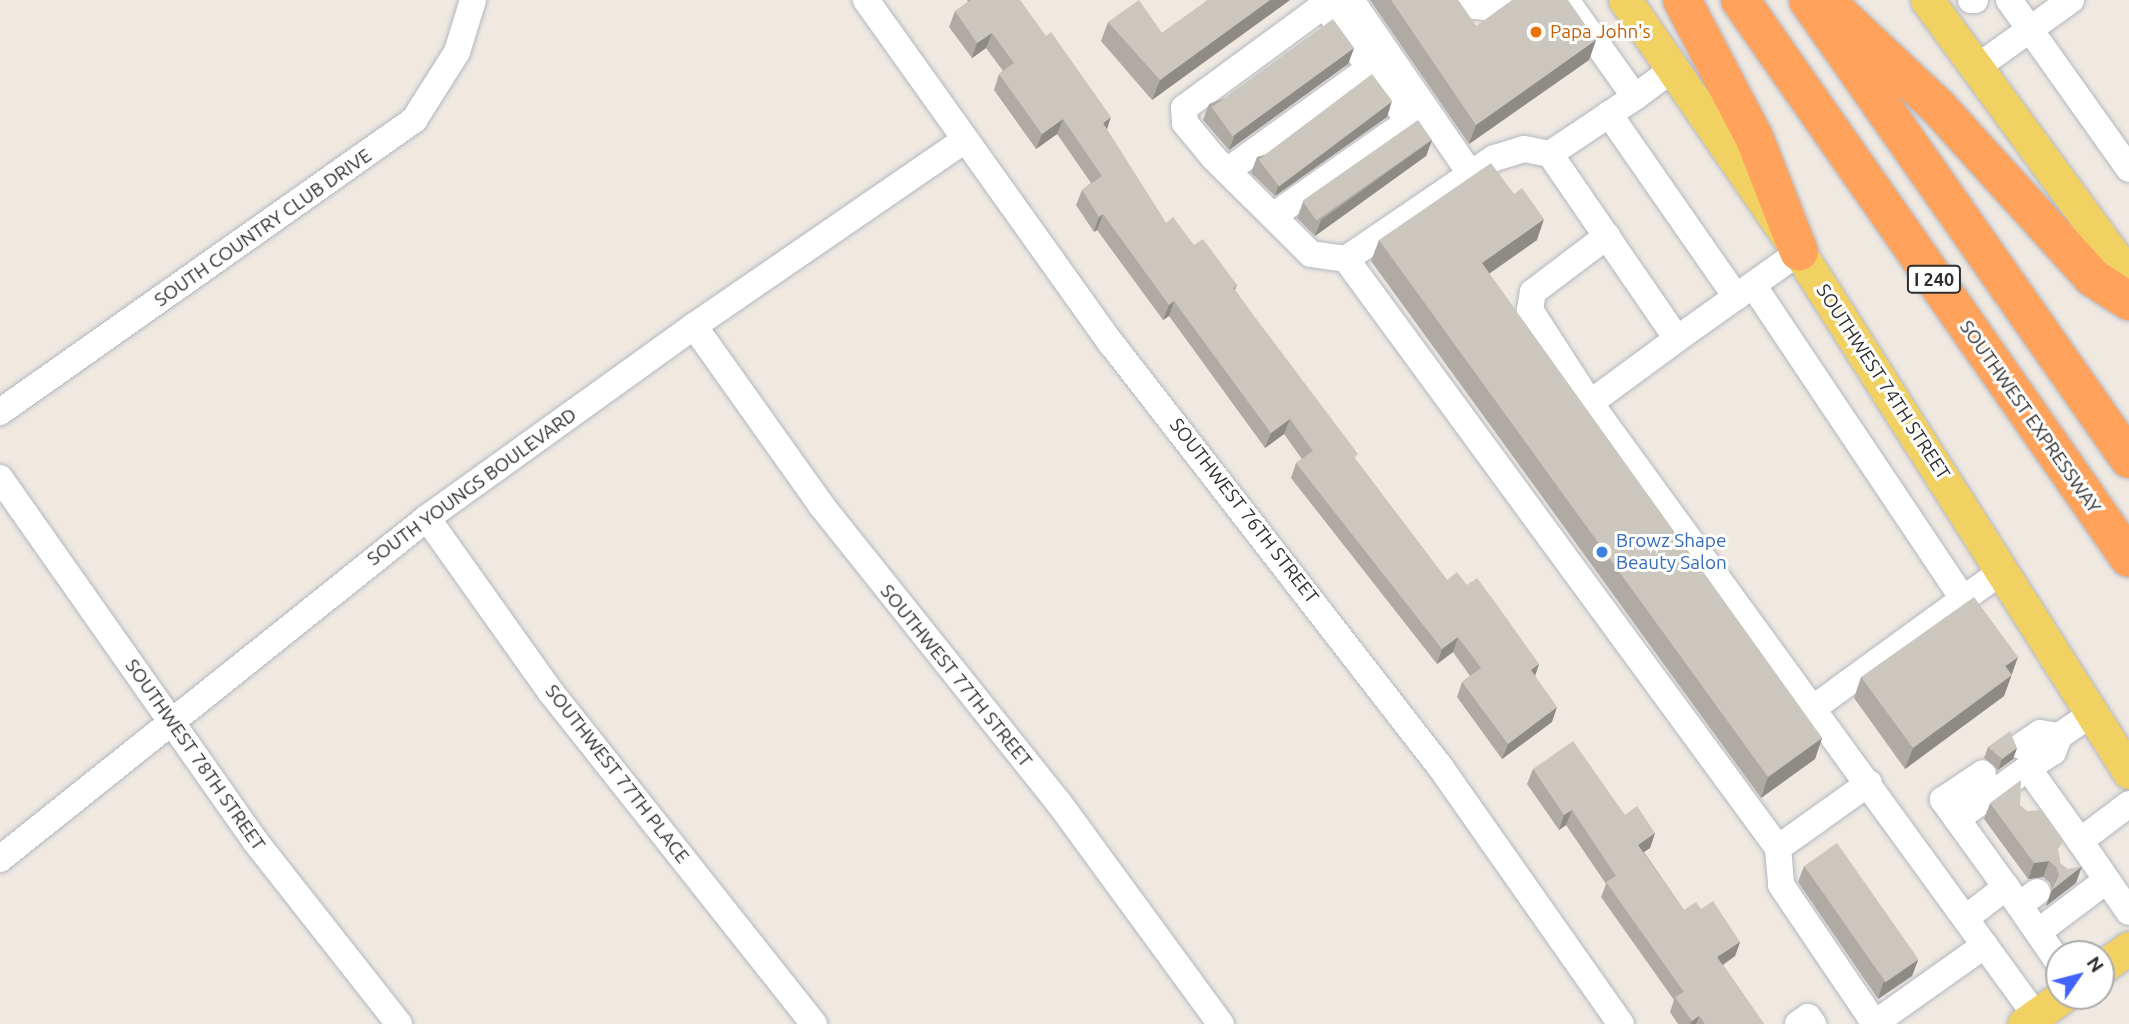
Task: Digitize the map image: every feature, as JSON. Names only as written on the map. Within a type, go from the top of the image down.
[{"type":"highway","points":[[1682,0],[1754,136],[1799,252]]},
{"type":"highway","name":"SOUTHWEST EXPRESSWAY","points":[[1740,0],[2129,558]]},
{"type":"highway","name":"I 240","points":[[1808,0],[2129,459]]},
{"type":"highway","points":[[1824,0],[1939,108],[2093,278],[2129,301]]},
{"type":"main road","name":"SOUTHWEST 74TH STREET","points":[[1625,0],[1799,252],[2129,772]]},
{"type":"main road","points":[[1927,0],[2129,276]]},
{"type":"street","name":"SOUTH COUNTRY CLUB DRIVE","points":[[0,412],[414,120],[457,52],[472,0]]},
{"type":"street","points":[[1351,0],[1469,172]]},
{"type":"street","points":[[1463,0],[1466,5],[1486,7],[1499,0]]},
{"type":"street","points":[[1566,0],[1635,96]]},
{"type":"street","points":[[2009,0],[2129,169]]},
{"type":"street","points":[[1976,68],[2071,0]]},
{"type":"street","name":"SOUTHWEST 76TH STREET","points":[[869,1],[963,141],[1111,343],[1395,706],[1621,1024]]},
{"type":"street","points":[[1273,216],[1400,127],[1406,117],[1327,2],[1184,107],[1185,123],[1227,171],[1311,254],[1346,259],[1469,172],[1524,149],[1550,155],[1677,339]]},
{"type":"street","points":[[1227,171],[1370,68]]},
{"type":"street","points":[[1550,155],[1672,69]]},
{"type":"street","points":[[1609,114],[1744,291],[1964,599]]},
{"type":"street","name":"SOUTH YOUNGS BOULEVARD","points":[[0,859],[169,721],[427,518],[694,326],[963,141]]},
{"type":"street","points":[[1607,236],[1533,292],[1530,310],[1591,403],[1815,707],[1985,945],[2046,1013]]},
{"type":"street","points":[[1591,403],[1799,252]]},
{"type":"street","points":[[1346,259],[1778,848],[1781,885],[1869,1015],[1880,1023],[1985,945]]},
{"type":"street","name":"SOUTHWEST 77TH STREET","points":[[694,326],[821,506],[1051,794],[1221,1024]]},
{"type":"street","name":"SOUTHWEST 78TH STREET","points":[[0,478],[255,841],[399,1024]]},
{"type":"street","name":"SOUTHWEST 77TH PLACE","points":[[427,518],[550,691],[814,1024]]},
{"type":"street","points":[[1815,707],[2003,571]]},
{"type":"street","points":[[1957,819],[2024,757],[2053,752],[2059,736],[2093,713]]},
{"type":"street","points":[[2024,757],[2129,912]]},
{"type":"street","points":[[1983,773],[1943,800],[1957,819],[1987,842],[2045,942]]},
{"type":"street","points":[[1778,848],[1869,783]]},
{"type":"street","points":[[2027,813],[2049,797]]},
{"type":"street","points":[[2067,870],[2084,847],[2129,804]]},
{"type":"street","points":[[2038,932],[2107,880]]},
{"type":"street","points":[[1966,918],[2020,895]]},
{"type":"street","points":[[1798,1024],[1808,1017],[1813,1024]]},
{"type":"building","points":[[971,0],[1020,0],[1046,36],[1051,32],[1111,117],[1103,123],[1166,223],[1173,217],[1194,245],[1203,239],[1237,285],[1233,288],[1358,454],[1354,458],[1447,580],[1457,572],[1467,585],[1477,578],[1539,664],[1531,670],[1557,707],[1508,744],[1462,682],[1481,668],[1458,637],[1442,649],[1296,463],[1313,451],[1290,419],[1271,433],[1174,301],[1169,305],[1103,214],[1099,217],[1082,190],[1102,176],[1063,119],[1042,134],[999,74],[1014,63],[992,33],[977,43],[955,11]]},
{"type":"building","points":[[1139,0],[1162,33],[1208,0],[1270,0],[1160,80],[1108,22]]},
{"type":"building","points":[[1391,0],[1458,0],[1476,26],[1512,0],[1568,0],[1596,40],[1476,125]]},
{"type":"building","points":[[1333,19],[1354,48],[1233,136],[1212,107]]},
{"type":"building","points":[[1372,74],[1392,101],[1279,187],[1259,159]]},
{"type":"building","points":[[1418,120],[1432,140],[1316,221],[1302,201]]},
{"type":"building","points":[[1491,163],[1514,194],[1522,188],[1544,219],[1482,263],[1822,738],[1768,777],[1379,240]]},
{"type":"building","points":[[1974,597],[2018,657],[2005,666],[2012,675],[1913,748],[1861,677]]},
{"type":"building","points":[[2010,731],[2017,748],[2002,759],[1988,747]]},
{"type":"building","points":[[1573,741],[1625,815],[1637,806],[1655,833],[1638,845],[1684,910],[1696,902],[1701,909],[1713,901],[1740,942],[1717,957],[1764,1024],[1705,1024],[1699,1016],[1692,1021],[1675,997],[1684,992],[1606,882],[1616,876],[1572,810],[1564,815],[1533,769]]},
{"type":"building","points":[[2021,780],[2020,805],[2027,811],[2042,810],[2064,841],[2058,849],[2060,863],[2068,869],[2082,866],[2052,890],[2059,875],[2056,867],[2049,861],[2034,863],[1990,803]]},
{"type":"building","points":[[1837,843],[1918,959],[1886,982],[1804,866]]},
{"type":"place","name":"Papa John's","points":[[1536,32]]},
{"type":"place","name":"Browz Shape Beauty Salon","points":[[1602,552]]}]
